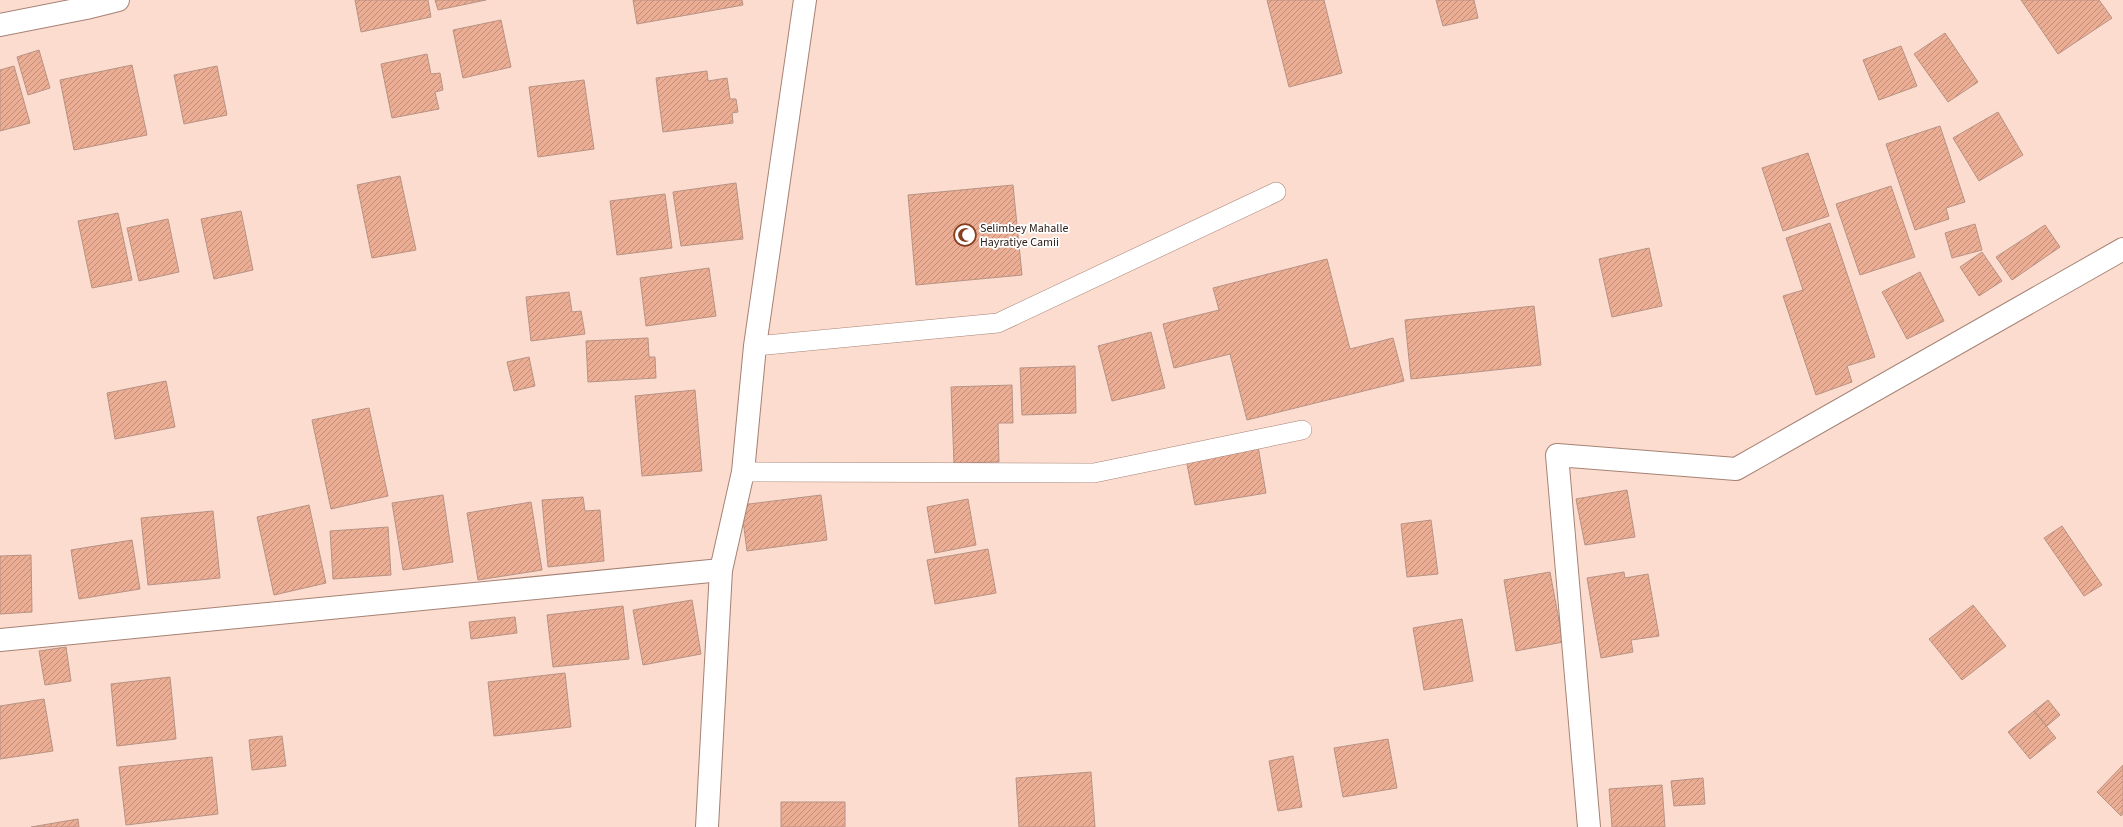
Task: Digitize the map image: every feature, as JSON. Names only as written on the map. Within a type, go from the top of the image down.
[{"type":"street","points":[[0,25],[87,4],[118,0]]},
{"type":"street","points":[[707,827],[721,570],[743,472],[755,346],[805,0]]},
{"type":"street","points":[[1589,827],[1557,455],[1736,470],[2123,249]]},
{"type":"street","points":[[0,640],[721,570]]},
{"type":"lane","points":[[755,346],[998,323],[1276,192]]},
{"type":"lane","points":[[743,472],[1094,473],[1302,430]]},
{"type":"building","points":[[355,0],[428,0],[431,17],[361,32]]},
{"type":"building","points":[[435,0],[486,0],[438,10]]},
{"type":"building","points":[[633,0],[742,0],[743,5],[637,24]]},
{"type":"building","points":[[1267,0],[1324,0],[1342,73],[1289,87]]},
{"type":"building","points":[[1436,0],[1474,0],[1478,18],[1443,26]]},
{"type":"building","points":[[2021,0],[2099,0],[2112,18],[2058,54]]},
{"type":"building","points":[[501,20],[511,67],[463,78],[453,30]]},
{"type":"building","points":[[1945,33],[1978,82],[1948,102],[1914,54]]},
{"type":"building","points":[[1901,46],[1917,86],[1879,100],[1863,60]]},
{"type":"building","points":[[39,50],[50,88],[28,95],[17,57]]},
{"type":"building","points":[[427,54],[431,74],[440,73],[443,90],[435,92],[439,109],[392,118],[381,64]]},
{"type":"building","points":[[132,65],[147,135],[74,150],[60,80]]},
{"type":"building","points":[[14,66],[30,123],[0,131],[0,70]]},
{"type":"building","points":[[217,66],[227,115],[184,124],[174,75]]},
{"type":"building","points":[[707,71],[708,81],[727,78],[730,99],[736,99],[738,112],[732,113],[733,123],[663,132],[656,78]]},
{"type":"building","points":[[584,80],[594,149],[538,157],[529,87]]},
{"type":"building","points":[[1998,112],[2023,155],[1979,181],[1953,138]]},
{"type":"building","points":[[1940,126],[1965,202],[1946,208],[1949,219],[1915,230],[1886,144]]},
{"type":"building","points":[[1808,153],[1829,216],[1783,231],[1762,168]]},
{"type":"building","points":[[400,176],[416,250],[372,258],[357,185]]},
{"type":"building","points":[[736,183],[743,239],[681,246],[673,192]]},
{"type":"building","name":"Selimbey Mahalle Hayratiye Camii","points":[[1013,185],[1022,275],[916,285],[908,195]]},
{"type":"building","points":[[1891,186],[1915,257],[1860,275],[1836,204]]},
{"type":"building","points":[[665,194],[672,248],[617,255],[610,201]]},
{"type":"building","points":[[241,211],[253,270],[214,279],[201,219]]},
{"type":"building","points":[[118,213],[132,280],[92,288],[78,221]]},
{"type":"building","points":[[168,219],[179,272],[139,281],[127,228]]},
{"type":"building","points":[[1830,223],[1875,357],[1847,366],[1852,382],[1816,395],[1783,296],[1803,290],[1786,238]]},
{"type":"building","points":[[1975,224],[1982,250],[1952,258],[1945,233]]},
{"type":"building","points":[[2045,225],[2060,247],[2012,280],[1996,257]]},
{"type":"building","points":[[1649,248],[1662,306],[1612,317],[1599,259]]},
{"type":"building","points":[[1982,252],[2002,281],[1979,296],[1960,267]]},
{"type":"building","points":[[1327,259],[1350,349],[1393,338],[1404,381],[1247,420],[1230,354],[1174,368],[1163,324],[1219,310],[1213,288]]},
{"type":"building","points":[[709,268],[716,316],[646,326],[640,278]]},
{"type":"building","points":[[1920,272],[1944,321],[1907,339],[1882,292]]},
{"type":"building","points":[[569,292],[572,312],[581,311],[585,334],[531,341],[526,297]]},
{"type":"building","points":[[1534,306],[1541,365],[1411,379],[1405,320]]},
{"type":"building","points":[[1151,332],[1165,388],[1112,401],[1098,346]]},
{"type":"building","points":[[648,338],[649,357],[655,357],[656,378],[588,382],[586,341]]},
{"type":"building","points":[[529,357],[535,386],[514,391],[507,362]]},
{"type":"building","points":[[1075,366],[1076,413],[1022,415],[1020,368]]},
{"type":"building","points":[[166,381],[175,427],[115,439],[107,393]]},
{"type":"building","points":[[1012,385],[1013,423],[998,423],[999,462],[954,463],[951,387]]},
{"type":"building","points":[[695,390],[702,471],[642,476],[635,396]]},
{"type":"building","points":[[369,408],[388,496],[331,509],[312,420]]},
{"type":"building","points":[[1258,446],[1266,493],[1195,505],[1186,459]]},
{"type":"building","points":[[1627,490],[1635,537],[1585,545],[1576,499]]},
{"type":"building","points":[[443,495],[453,562],[403,570],[392,503]]},
{"type":"building","points":[[821,495],[827,540],[747,551],[741,505]]},
{"type":"building","points":[[583,497],[585,511],[600,510],[604,561],[548,567],[542,500]]},
{"type":"building","points":[[968,499],[976,545],[935,553],[927,507]]},
{"type":"building","points":[[531,502],[542,570],[478,580],[467,513]]},
{"type":"building","points":[[309,505],[326,583],[274,595],[257,517]]},
{"type":"building","points":[[213,511],[220,578],[148,585],[141,518]]},
{"type":"building","points":[[1431,520],[1438,574],[1407,577],[1401,524]]},
{"type":"building","points":[[2062,526],[2102,585],[2084,596],[2044,538]]},
{"type":"building","points":[[388,527],[391,575],[333,579],[330,531]]},
{"type":"building","points":[[132,540],[140,589],[79,599],[71,550]]},
{"type":"building","points":[[988,549],[996,593],[935,604],[927,560]]},
{"type":"building","points":[[31,555],[32,612],[0,614],[0,556]]},
{"type":"building","points":[[1550,572],[1563,642],[1516,651],[1504,580]]},
{"type":"building","points":[[1624,572],[1625,578],[1648,574],[1659,636],[1631,640],[1633,652],[1601,658],[1587,578]]},
{"type":"building","points":[[692,600],[701,654],[643,665],[633,610]]},
{"type":"building","points":[[1973,605],[2006,646],[1962,680],[1929,639]]},
{"type":"building","points":[[623,606],[629,659],[553,667],[547,615]]},
{"type":"building","points":[[515,617],[517,633],[471,639],[469,622]]},
{"type":"building","points":[[1462,619],[1473,681],[1424,690],[1413,628]]},
{"type":"building","points":[[66,647],[71,681],[45,685],[39,651]]},
{"type":"building","points":[[565,673],[571,727],[494,736],[488,682]]},
{"type":"building","points":[[170,677],[176,739],[117,746],[111,684]]},
{"type":"building","points":[[44,699],[53,751],[0,759],[0,706]]},
{"type":"building","points":[[2048,700],[2060,715],[2047,726],[2034,711]]},
{"type":"building","points":[[2034,711],[2056,738],[2030,759],[2008,732]]},
{"type":"building","points":[[282,736],[286,766],[252,770],[249,740]]},
{"type":"building","points":[[1388,739],[1397,788],[1343,797],[1334,748]]},
{"type":"building","points":[[1293,756],[1302,807],[1278,811],[1269,761]]},
{"type":"building","points":[[212,757],[218,814],[126,825],[119,767]]},
{"type":"building","points":[[2123,765],[2123,814],[2121,816],[2097,792]]},
{"type":"building","points":[[1091,772],[1095,827],[1019,827],[1016,778]]},
{"type":"building","points":[[1703,778],[1705,804],[1674,806],[1671,781]]},
{"type":"building","points":[[1662,785],[1665,827],[1612,827],[1609,789]]},
{"type":"building","points":[[781,802],[845,802],[845,827],[781,827]]},
{"type":"building","points":[[78,819],[79,827],[31,827]]},
{"type":"place","name":"Selimbey Mahalle Hayratiye Camii","points":[[965,235]]}]
